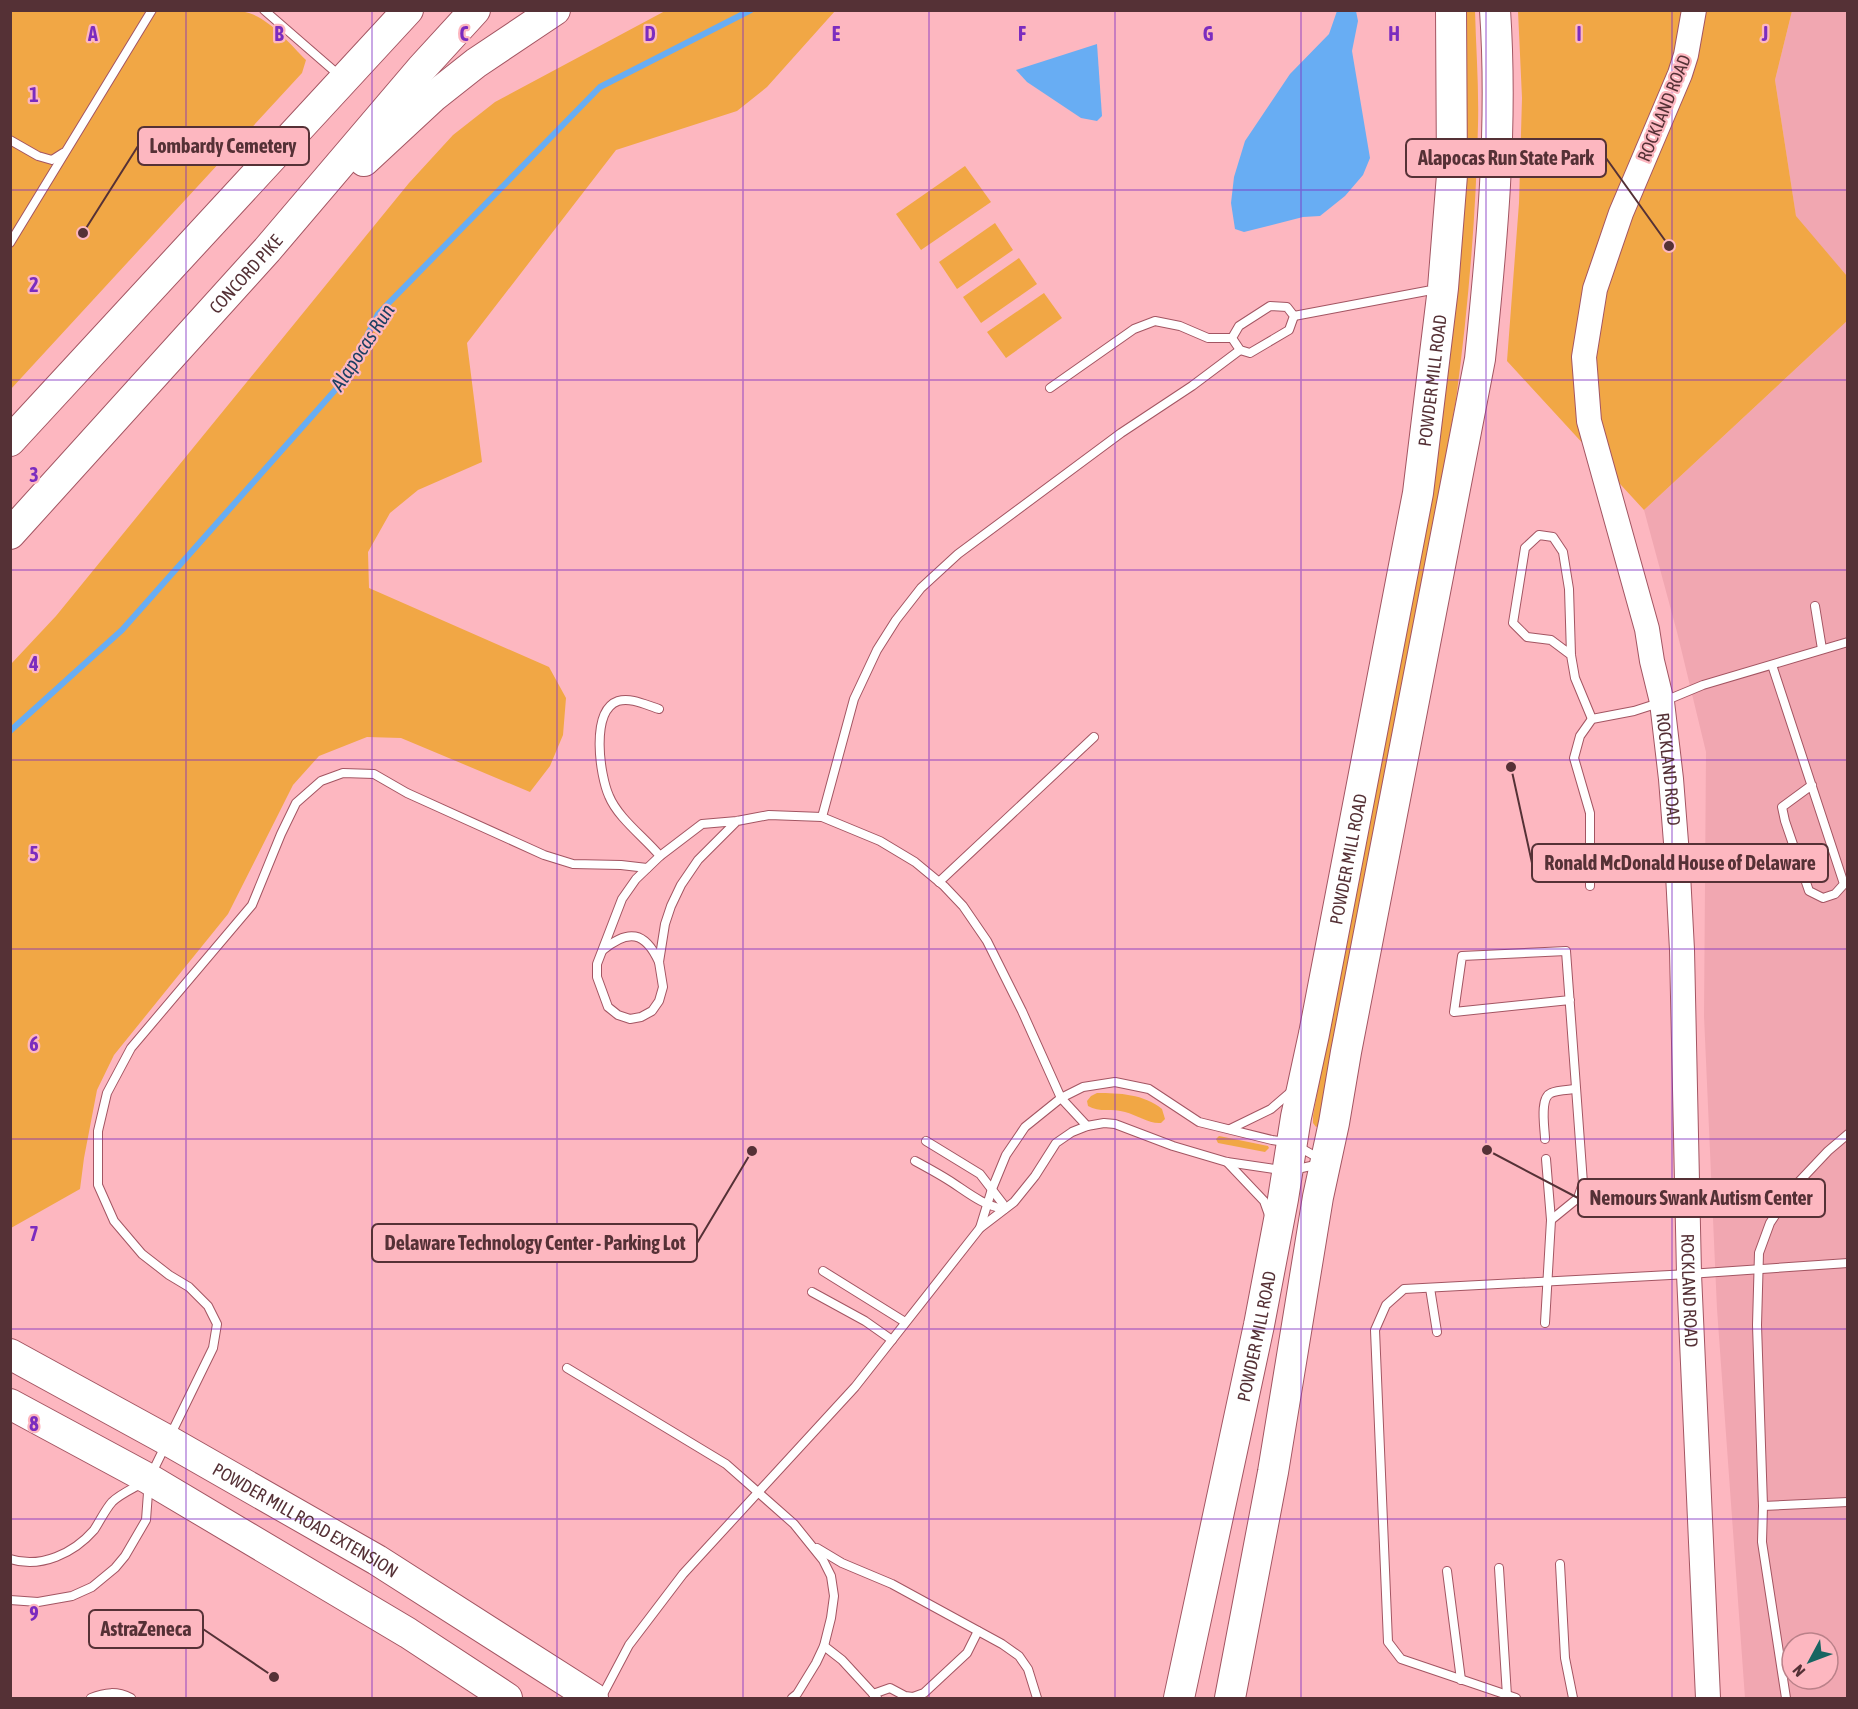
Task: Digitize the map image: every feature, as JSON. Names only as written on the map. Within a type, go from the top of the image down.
[{"type":"highway","points":[[10,441],[408,10]]},
{"type":"highway","name":"CONCORD PIKE","points":[[10,534],[267,250],[421,69],[475,10]]},
{"type":"highway","points":[[267,250],[434,97],[476,63],[555,10]]},
{"type":"highway","name":"POWDER MILL ROAD","points":[[1179,1698],[1259,1325],[1418,493],[1443,288],[1452,175],[1451,10]]},
{"type":"highway","name":"POWDER MILL ROAD","points":[[1230,1698],[1273,1472],[1348,1040],[1480,359],[1491,255],[1497,159],[1495,10]]},
{"type":"highway","name":"POWDER MILL ROAD EXTENSION","points":[[10,1354],[167,1440],[377,1560],[593,1698]]},
{"type":"highway","points":[[10,1404],[149,1479],[408,1633],[507,1698]]},
{"type":"street","name":"ROCKLAND ROAD","points":[[1695,10],[1689,45],[1680,74],[1621,213],[1595,289],[1584,357],[1589,421],[1647,629],[1662,702],[1671,779],[1682,951],[1689,1274],[1708,1698]]},
{"type":"lane","points":[[11,242],[152,10]]},
{"type":"lane","points":[[264,10],[344,80]]},
{"type":"lane","points":[[10,140],[38,156],[52,160],[66,152]]},
{"type":"lane","points":[[1294,316],[1443,288]]},
{"type":"lane","points":[[1232,338],[1239,326],[1270,306],[1287,307],[1294,316]]},
{"type":"lane","points":[[1232,338],[1240,350],[1250,353],[1289,330],[1294,316]]},
{"type":"lane","points":[[1050,388],[1134,329],[1155,321],[1180,326],[1208,338],[1232,338]]},
{"type":"lane","points":[[822,817],[854,699],[877,650],[896,620],[921,588],[958,554],[1121,433],[1192,386],[1240,350]]},
{"type":"lane","points":[[1571,655],[1551,640],[1527,637],[1513,623],[1525,548],[1539,535],[1553,537],[1563,552],[1569,589],[1571,655],[1575,678],[1592,719]]},
{"type":"lane","points":[[1815,606],[1822,649]]},
{"type":"lane","points":[[1590,886],[1590,813],[1574,758],[1580,736],[1592,719],[1634,711],[1703,685],[1848,642]]},
{"type":"lane","points":[[1772,665],[1812,785],[1844,884],[1835,894],[1823,898],[1809,891],[1782,807],[1812,785]]},
{"type":"lane","points":[[658,709],[629,700],[616,702],[606,712],[601,727],[599,746],[600,771],[609,797],[627,822],[660,856]]},
{"type":"lane","points":[[939,882],[1094,737]]},
{"type":"lane","points":[[10,1599],[38,1602],[82,1593],[105,1578],[125,1556],[146,1520],[149,1479],[213,1348],[217,1324],[208,1306],[189,1287],[142,1254],[114,1221],[98,1185],[98,1131],[107,1094],[131,1048],[252,905],[296,803],[321,782],[343,773],[374,774],[407,793],[544,855],[573,864],[647,868]]},
{"type":"lane","points":[[603,951],[623,936],[645,939],[654,949],[659,962],[663,987],[659,1001],[652,1011],[641,1017],[630,1019],[618,1016],[608,1007],[597,977],[597,964],[622,899],[647,868],[702,824],[738,821],[769,815],[822,817],[880,841],[915,862],[963,906],[987,940],[1022,1011],[1060,1098],[1087,1126]]},
{"type":"lane","points":[[659,962],[665,924],[681,885],[698,860],[738,821]]},
{"type":"lane","points":[[1551,1220],[1578,1198],[1583,1183],[1575,1089],[1570,1000],[1566,951],[1462,956],[1454,1012],[1570,1000]]},
{"type":"lane","points":[[1230,1129],[1271,1109],[1305,1080]]},
{"type":"lane","points":[[980,1228],[986,1205],[1006,1155],[1025,1127],[1060,1098],[1083,1087],[1115,1082],[1149,1089],[1198,1122],[1230,1129],[1290,1157],[1326,1163]]},
{"type":"lane","points":[[1545,1139],[1543,1106],[1545,1097],[1575,1089]]},
{"type":"lane","points":[[601,1698],[629,1645],[683,1574],[855,1387],[980,1228],[1014,1202],[1035,1176],[1056,1143],[1072,1132],[1104,1123],[1115,1124],[1173,1146],[1227,1162],[1290,1157],[1326,1163]]},
{"type":"lane","points":[[1786,1698],[1762,1542],[1763,1506],[1757,1325],[1759,1252],[1770,1223],[1788,1196],[1828,1150],[1848,1134]]},
{"type":"lane","points":[[926,1141],[980,1174],[1004,1204],[1004,1209]]},
{"type":"lane","points":[[1545,1323],[1551,1220],[1546,1159]]},
{"type":"lane","points":[[915,1161],[986,1205],[1004,1209]]},
{"type":"lane","points":[[1227,1162],[1264,1201],[1277,1234]]},
{"type":"lane","points":[[1499,1568],[1512,1697],[1401,1659],[1388,1642],[1375,1330],[1386,1305],[1404,1289],[1848,1263]]},
{"type":"lane","points":[[823,1271],[905,1322]]},
{"type":"lane","points":[[1430,1288],[1437,1332]]},
{"type":"lane","points":[[812,1292],[857,1316],[892,1340]]},
{"type":"lane","points":[[567,1368],[726,1464],[794,1524],[823,1560],[831,1576],[834,1596],[831,1618],[824,1646],[816,1663],[797,1694],[792,1698]]},
{"type":"lane","points":[[10,1560],[28,1563],[43,1562],[71,1550],[94,1529],[112,1502],[149,1479]]},
{"type":"lane","points":[[1763,1506],[1848,1502]]},
{"type":"lane","points":[[811,1544],[842,1563],[891,1584],[1002,1644],[1019,1656],[1028,1669],[1037,1698]]},
{"type":"lane","points":[[1560,1564],[1565,1659],[1573,1698]]},
{"type":"lane","points":[[1447,1571],[1461,1680]]},
{"type":"lane","points":[[824,1646],[842,1660],[875,1696],[890,1688],[905,1696],[913,1697],[924,1694],[967,1653],[978,1631]]},
{"type":"lane","points":[[91,1698],[110,1692],[131,1698]]},
{"type":"shaded area","points":[[11,11],[237,11],[257,16],[280,33],[306,60],[302,73],[11,389]]},
{"type":"shaded area","points":[[665,11],[835,11],[767,87],[737,111],[616,150],[467,343],[482,462],[418,490],[390,513],[368,552],[369,588],[549,667],[566,698],[563,735],[550,766],[530,792],[401,738],[367,737],[319,756],[293,785],[228,914],[114,1055],[97,1090],[80,1189],[11,1228],[11,664],[56,616],[409,183],[453,135],[495,102]]},
{"type":"shaded area","points":[[1464,11],[1475,11],[1478,125],[1471,263],[1456,400],[1321,1124],[1316,1127],[1313,1123],[1313,1116],[1444,399],[1463,205],[1466,108]]},
{"type":"shaded area","points":[[1518,11],[1792,11],[1775,80],[1796,216],[1847,276],[1847,321],[1644,510],[1507,361],[1519,203],[1522,98]]},
{"type":"shaded area","points":[[1792,11],[1847,11],[1847,276],[1796,217],[1775,80]]},
{"type":"shaded area","points":[[965,166],[991,202],[921,250],[896,214]]},
{"type":"shaded area","points":[[995,223],[1013,250],[957,289],[939,262]]},
{"type":"shaded area","points":[[1019,258],[1037,284],[981,323],[963,297]]},
{"type":"shaded area","points":[[1044,293],[1062,318],[1006,358],[987,332]]},
{"type":"shaded area","points":[[1847,321],[1847,1698],[1745,1698],[1717,1309],[1704,1016],[1706,752],[1644,510]]},
{"type":"shaded area","points":[[1097,1093],[1122,1094],[1147,1100],[1162,1109],[1165,1119],[1161,1123],[1156,1123],[1125,1112],[1088,1106],[1087,1101]]},
{"type":"shaded area","points":[[1219,1136],[1269,1148],[1265,1152],[1218,1143],[1216,1139]]},
{"type":"water","points":[[1337,11],[1356,11],[1358,21],[1352,51],[1370,158],[1363,175],[1345,196],[1320,216],[1303,217],[1244,232],[1235,229],[1231,203],[1234,177],[1245,141],[1290,74],[1329,34]]},
{"type":"water","points":[[1097,44],[1102,116],[1097,121],[1081,118],[1027,82],[1016,70]]},
{"type":"waterway","name":"Alapocas Run","points":[[10,731],[122,630],[345,379],[378,314],[600,87],[751,10]]},
{"type":"place","name":"Lombardy Cemetery","points":[[83,233]]},
{"type":"place","name":"Alapocas Run State Park","points":[[1669,246]]},
{"type":"place","name":"Ronald McDonald House of Delaware","points":[[1511,767]]},
{"type":"place","name":"Nemours Swank Autism Center","points":[[1487,1150]]},
{"type":"place","name":"Delaware Technology Center - Parking Lot","points":[[752,1151]]},
{"type":"place","name":"AstraZeneca","points":[[274,1677]]}]
